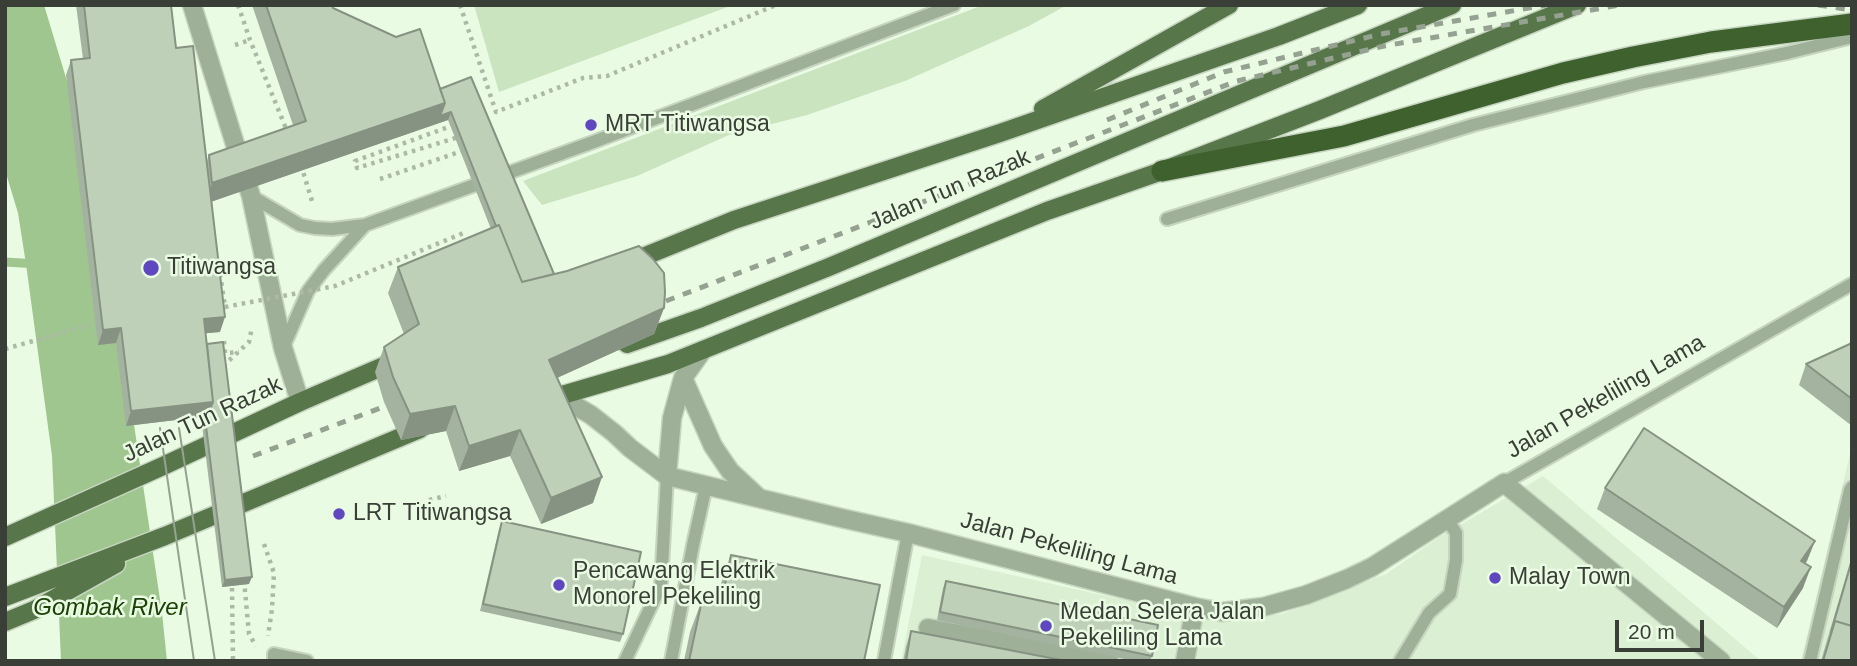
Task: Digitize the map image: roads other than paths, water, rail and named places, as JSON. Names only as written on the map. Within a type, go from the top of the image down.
[{"type":"highway","points":[[1162,171],[1344,136],[1513,87],[1633,57],[1711,42],[1852,24]]},
{"type":"main road","points":[[1000,133],[1229,5]]},
{"type":"main road","name":"Jalan Tun Razak","points":[[617,267],[734,220],[1000,133],[1279,36],[1358,5]]},
{"type":"main road","name":"Jalan Tun Razak","points":[[616,348],[701,318],[829,267],[1452,5]]},
{"type":"main road","points":[[531,400],[559,396],[668,364],[1047,211],[1162,171],[1320,110],[1577,5]]},
{"type":"main road","name":"Jalan Tun Razak","points":[[12,534],[300,402],[413,361]]},
{"type":"main road","points":[[5,597],[165,536],[438,422]]},
{"type":"main road","points":[[5,622],[34,610],[165,536]]},
{"type":"street","points":[[192,5],[251,196],[284,348],[300,402]]},
{"type":"street","points":[[667,476],[672,418],[683,378],[703,350]]},
{"type":"street","points":[[391,377],[413,361]]},
{"type":"street","points":[[683,378],[713,446],[730,471],[761,499]]},
{"type":"street","name":"Jalan Pekeliling Lama","points":[[559,396],[591,415],[667,476],[1222,612],[1263,607],[1307,595],[1373,567],[1504,483]]},
{"type":"street","points":[[1504,483],[1721,661]]},
{"type":"street","points":[[1185,661],[1195,607]]},
{"type":"street","points":[[928,628],[1109,661]]},
{"type":"lane","points":[[251,196],[300,225],[332,229],[365,225],[954,5]]},
{"type":"lane","points":[[1167,219],[1473,125],[1644,82],[1852,37]]},
{"type":"lane","points":[[284,348],[308,291],[365,225]]},
{"type":"lane","name":"Jalan Pekeliling Lama","points":[[1504,483],[1852,284]]},
{"type":"lane","points":[[625,661],[661,586],[667,476]]},
{"type":"lane","points":[[671,661],[706,486]]},
{"type":"lane","points":[[1810,661],[1852,487]]},
{"type":"lane","points":[[1400,661],[1429,613],[1450,594],[1456,559],[1456,533],[1446,518]]},
{"type":"lane","points":[[884,661],[908,533]]},
{"type":"lane","points":[[272,654],[307,661]]},
{"type":"water","name":"Gombak River","points":[[5,5],[44,5],[105,207],[167,661],[61,661],[52,456],[18,213],[5,170]]},
{"type":"waterway","points":[[5,262],[38,264]]},
{"type":"tram line","points":[[160,428],[194,661]]},
{"type":"tram line","points":[[179,428],[215,661]]},
{"type":"railway","points":[[1107,120],[1224,72],[1381,34],[1546,5]]},
{"type":"railway","points":[[666,301],[1237,81],[1384,46],[1620,5]]},
{"type":"railway","points":[[1818,5],[1852,10]]},
{"type":"railway","points":[[253,456],[383,407]]},
{"type":"place","name":"MRT Titiwangsa","points":[[591,125]]},
{"type":"place","name":"Titiwangsa","points":[[151,268]]},
{"type":"place","name":"LRT Titiwangsa","points":[[339,514]]},
{"type":"place","name":"Malay Town","points":[[1495,578]]},
{"type":"place","name":"Pencawang Elektrik Monorel Pekeliling","points":[[559,585]]},
{"type":"place","name":"Medan Selera Jalan Pekeliling Lama","points":[[1046,626]]}]
